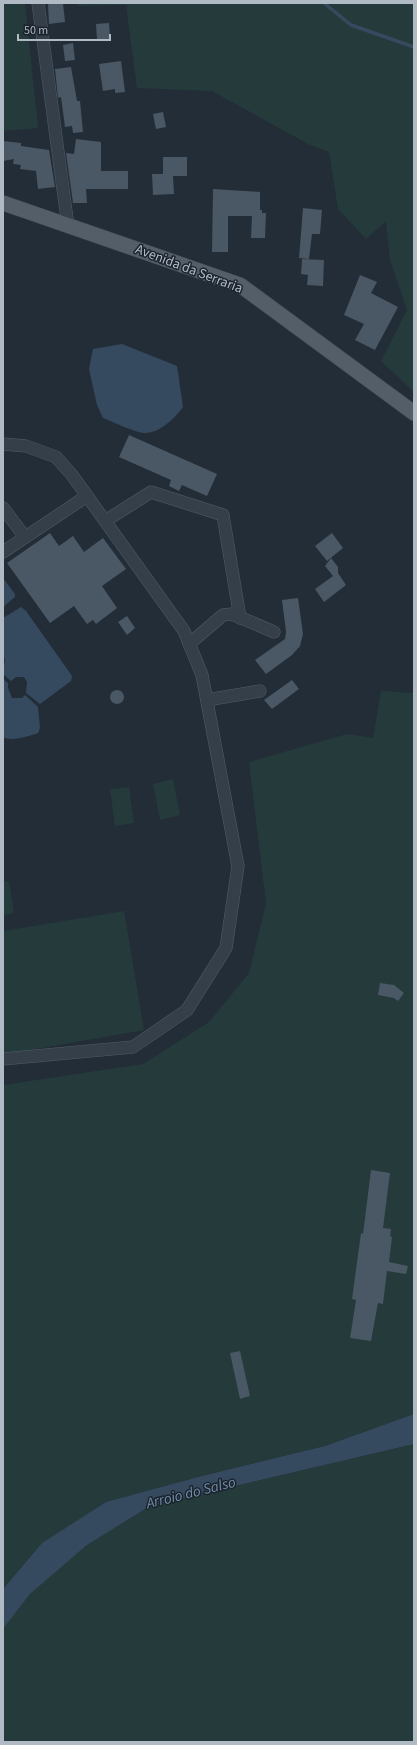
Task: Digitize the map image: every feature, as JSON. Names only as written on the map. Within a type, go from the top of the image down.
[{"type":"main road","name":"Avenida da Serraria","points":[[3,203],[240,285],[414,413]]},
{"type":"street","points":[[38,3],[68,226]]},
{"type":"street","points":[[3,444],[26,446],[56,457],[87,496],[184,631],[202,675],[238,866],[226,948],[187,1010],[133,1047],[3,1059]]},
{"type":"street","points":[[105,521],[151,492],[223,515],[240,618]]},
{"type":"street","points":[[3,552],[87,496]]},
{"type":"street","points":[[3,508],[25,538]]},
{"type":"street","points":[[189,644],[223,615],[232,614],[274,632]]},
{"type":"street","points":[[207,700],[260,691]]},
{"type":"green space","points":[[3,3],[25,3],[38,128],[3,131]]},
{"type":"green space","points":[[77,3],[414,3],[414,392],[381,361],[407,310],[390,260],[386,221],[366,239],[338,209],[329,152],[308,144],[212,91],[137,88],[126,5],[78,6]]},
{"type":"green space","points":[[381,691],[414,693],[414,1414],[325,1446],[198,1477],[106,1502],[42,1543],[3,1589],[3,1085],[143,1064],[209,1022],[249,973],[266,904],[249,762],[347,734],[373,738]]},
{"type":"green space","points":[[173,779],[180,815],[160,820],[153,784]]},
{"type":"green space","points":[[129,787],[134,823],[115,826],[110,789]]},
{"type":"green space","points":[[9,881],[14,913],[3,916],[3,882]]},
{"type":"green space","points":[[124,911],[144,1030],[3,1055],[3,931]]},
{"type":"green space","points":[[414,1444],[414,1742],[3,1742],[3,1629],[30,1594],[87,1545],[150,1506]]},
{"type":"water","points":[[122,344],[177,366],[183,407],[176,416],[161,428],[150,433],[129,429],[103,418],[97,405],[89,369],[93,349]]},
{"type":"water","points":[[3,578],[15,594],[15,597],[3,607]]},
{"type":"water","points":[[21,607],[26,611],[72,676],[71,681],[40,704],[26,693],[27,682],[24,677],[16,677],[11,681],[3,674],[5,659],[3,657],[3,618]]},
{"type":"water","points":[[3,679],[8,683],[8,688],[12,698],[22,698],[25,695],[38,707],[40,728],[38,733],[15,739],[3,737]]},
{"type":"water","name":"Arroio do Salso","points":[[414,1414],[414,1444],[150,1506],[87,1545],[30,1594],[3,1629],[3,1589],[42,1543],[106,1502],[198,1477],[325,1446]]},
{"type":"building","points":[[49,3],[63,3],[65,22],[49,24]]},
{"type":"building","points":[[109,23],[110,39],[97,40],[96,24]]},
{"type":"building","points":[[73,43],[75,60],[65,61],[63,45]]},
{"type":"building","points":[[121,61],[125,92],[115,93],[115,89],[103,91],[99,64]]},
{"type":"building","points":[[71,67],[77,101],[80,101],[83,132],[73,133],[72,126],[65,127],[61,97],[58,98],[55,69]]},
{"type":"building","points":[[163,112],[166,127],[156,129],[153,114]]},
{"type":"building","points":[[76,139],[101,142],[101,171],[128,171],[128,189],[86,189],[87,203],[73,203],[66,153],[74,154]]},
{"type":"building","points":[[3,141],[21,143],[21,146],[49,150],[55,187],[38,189],[36,171],[20,169],[21,165],[13,164],[14,159],[3,161]]},
{"type":"building","points":[[163,157],[187,157],[187,176],[173,176],[174,194],[153,195],[152,174],[163,174]]},
{"type":"building","points":[[213,189],[260,192],[260,210],[262,210],[262,213],[266,213],[265,238],[251,238],[252,216],[228,216],[228,252],[212,252]]},
{"type":"building","points":[[303,208],[322,210],[320,234],[312,234],[309,259],[299,258]]},
{"type":"building","points":[[302,259],[324,260],[323,286],[307,285],[308,275],[301,274]]},
{"type":"building","points":[[360,275],[377,282],[371,293],[398,307],[375,350],[355,340],[364,324],[344,315]]},
{"type":"building","points":[[129,435],[217,474],[207,496],[182,485],[179,491],[169,486],[171,480],[119,457]]},
{"type":"building","points":[[50,533],[59,546],[73,536],[84,552],[103,538],[126,569],[102,586],[117,608],[96,624],[93,620],[87,624],[74,606],[50,623],[7,563]]},
{"type":"building","points":[[332,533],[343,548],[327,561],[315,546]]},
{"type":"building","points":[[331,558],[338,567],[338,573],[346,585],[324,602],[315,589],[333,576],[325,566]]},
{"type":"building","points":[[298,598],[303,634],[300,646],[292,655],[266,674],[255,660],[285,639],[286,632],[282,600]]},
{"type":"building","points":[[127,616],[135,628],[127,635],[118,622]]},
{"type":"building","points":[[292,680],[299,689],[272,709],[264,700]]},
{"type":"building","points":[[117,690],[122,692],[124,697],[122,702],[117,704],[112,702],[110,697],[112,692]]},
{"type":"building","points":[[380,983],[394,985],[404,993],[398,1001],[394,998],[378,995]]},
{"type":"building","points":[[371,1170],[390,1173],[383,1228],[391,1229],[390,1236],[392,1237],[389,1262],[408,1266],[406,1274],[387,1271],[383,1304],[378,1303],[371,1341],[350,1338],[356,1300],[352,1299],[361,1233],[363,1234]]},
{"type":"building","points":[[240,1351],[250,1396],[240,1399],[230,1353]]},
{"type":"waterway","points":[[324,3],[351,25],[414,47]]}]
